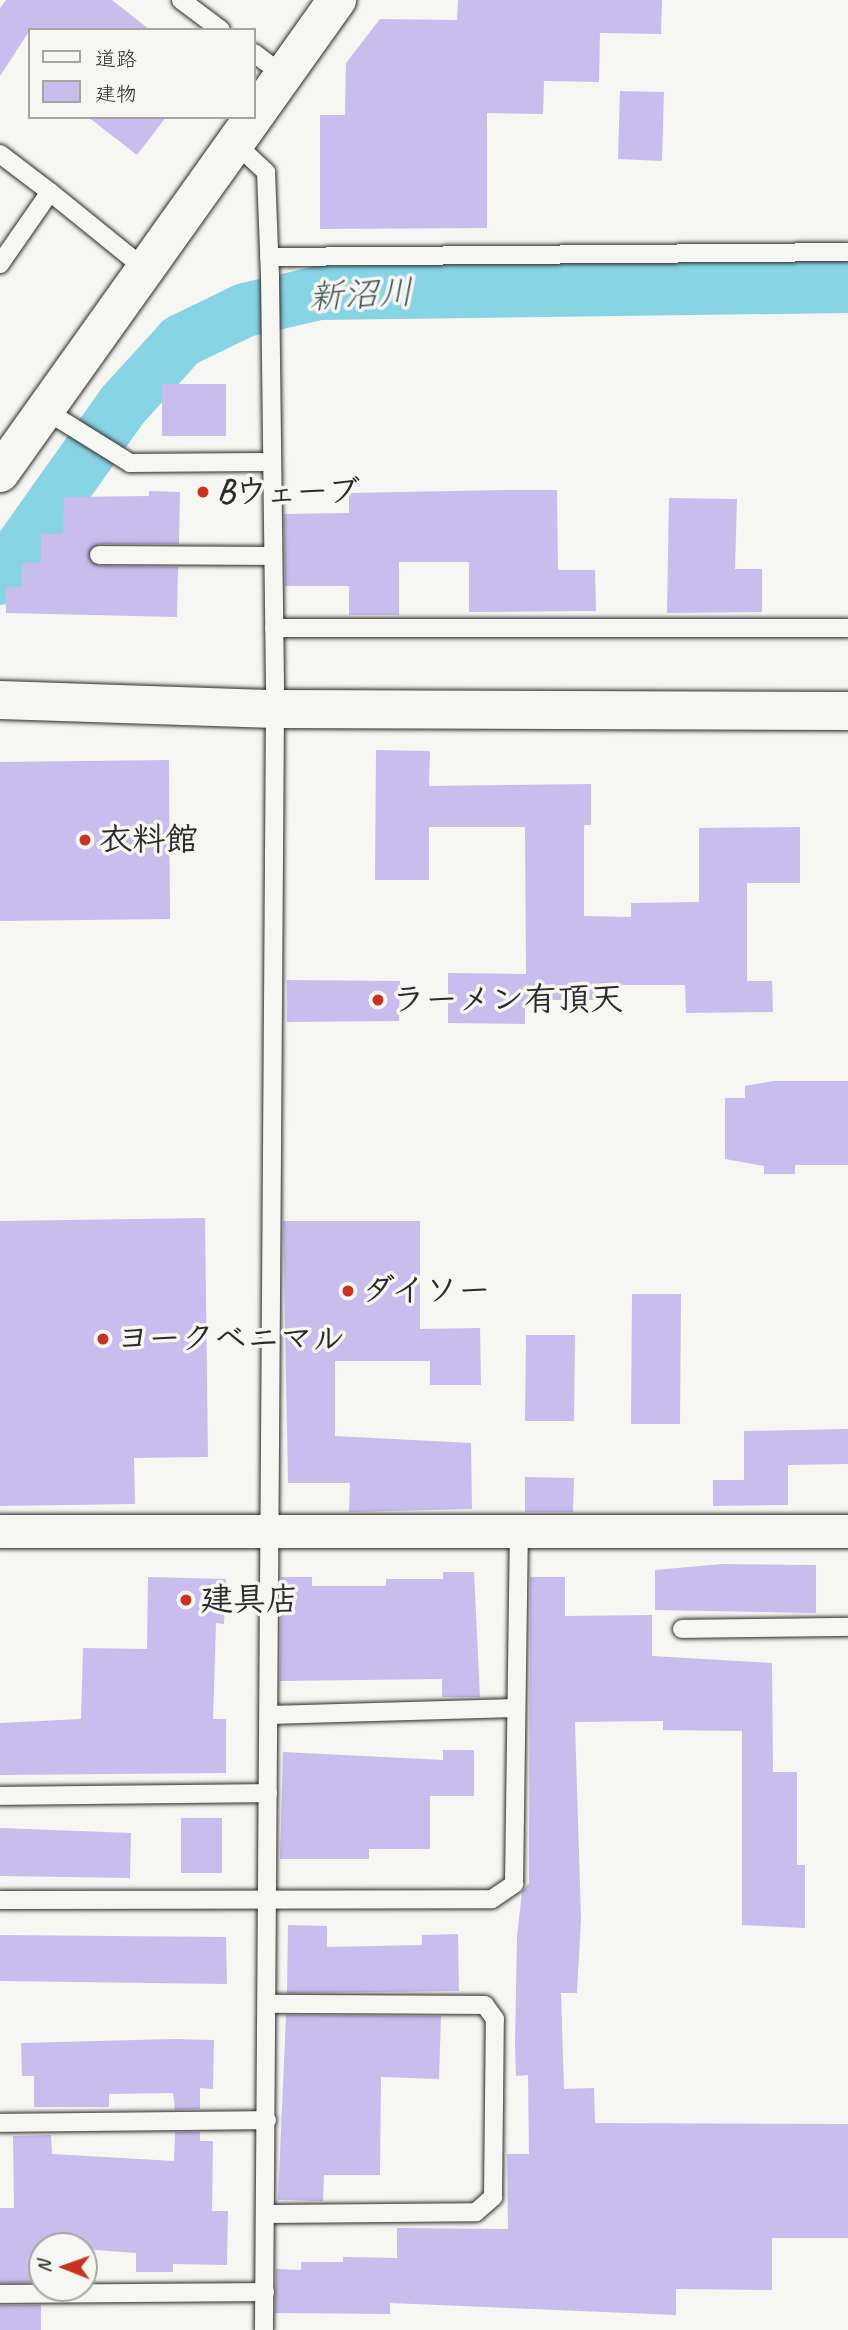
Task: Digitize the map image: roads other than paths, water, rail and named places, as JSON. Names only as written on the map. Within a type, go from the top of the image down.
[{"type":"street","points":[[256,117],[337,0]]},
{"type":"street","points":[[0,473],[255,119]]},
{"type":"street","points":[[0,700],[275,709],[848,712]]},
{"type":"street","points":[[0,1531],[268,1534],[848,1531]]},
{"type":"lane","points":[[181,0],[218,28]]},
{"type":"lane","points":[[256,55],[284,76]]},
{"type":"lane","points":[[237,145],[266,172],[271,330],[275,709],[268,1534],[267,2214],[264,2330]]},
{"type":"lane","points":[[0,154],[50,191],[145,270]]},
{"type":"lane","points":[[0,264],[50,191]]},
{"type":"lane","points":[[269,257],[848,252]]},
{"type":"lane","points":[[45,410],[130,463],[271,462]]},
{"type":"lane","points":[[99,555],[272,556]]},
{"type":"lane","points":[[274,628],[848,628]]},
{"type":"lane","points":[[0,1900],[492,1899],[514,1884],[519,1532]]},
{"type":"lane","points":[[682,1629],[848,1627]]},
{"type":"lane","points":[[269,1715],[516,1708]]},
{"type":"lane","points":[[0,1796],[268,1793]]},
{"type":"lane","points":[[267,2214],[476,2212],[493,2197],[495,2019],[485,2005],[268,2004]]},
{"type":"lane","points":[[0,2123],[267,2120]]},
{"type":"lane","points":[[0,2294],[265,2292]]},
{"type":"waterway","name":"新沼川","points":[[0,578],[123,405],[181,341],[245,310],[319,293],[848,286]]},
{"type":"place","name":"Bウェーブ","points":[[203,492]]},
{"type":"place","name":"衣料館","points":[[85,840]]},
{"type":"place","name":"ラーメン有頂天","points":[[378,1000]]},
{"type":"place","name":"ダイソー","points":[[348,1291]]},
{"type":"place","name":"ヨークベニマル","points":[[103,1339]]},
{"type":"place","name":"建具店","points":[[186,1600]]}]
